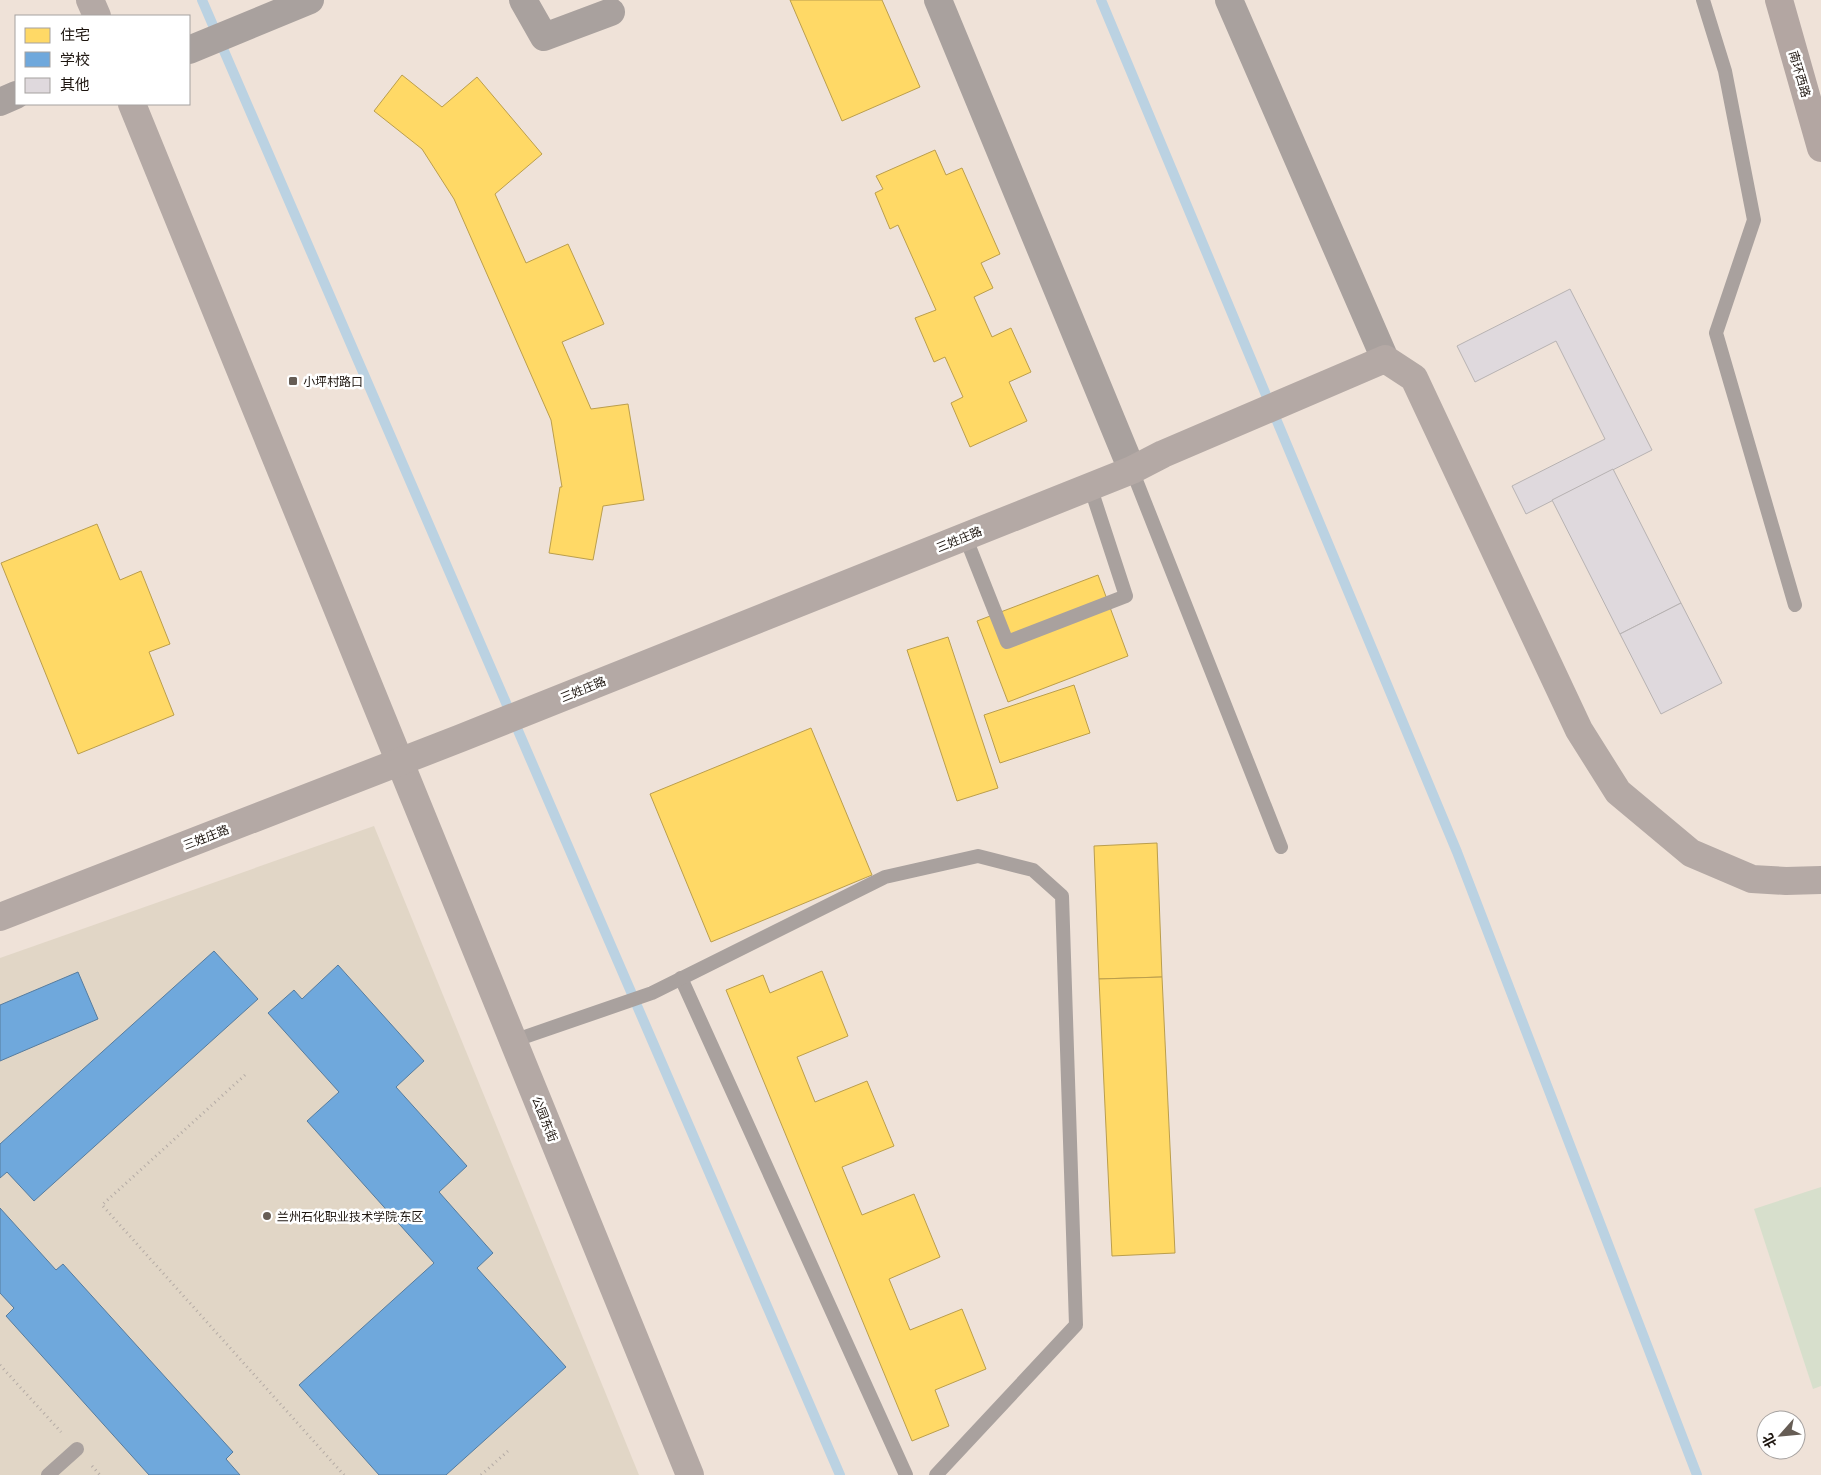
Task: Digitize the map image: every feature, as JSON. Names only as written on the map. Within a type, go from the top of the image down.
[{"type":"highway","name":"南环西路","points":[[1779,0],[1821,148]]},
{"type":"street","points":[[90,0],[97,15]]},
{"type":"street","points":[[190,50],[310,0]]},
{"type":"street","points":[[523,0],[544,37],[611,12]]},
{"type":"street","points":[[938,0],[1132,470]]},
{"type":"street","points":[[1229,0],[1385,359],[1414,378],[1579,730],[1618,792],[1691,854],[1752,878],[1786,881],[1821,880]]},
{"type":"street","points":[[0,102],[15,95]]},
{"type":"street","name":"公园东街","points":[[132,105],[690,1475]]},
{"type":"street","name":"三姓庄路","points":[[0,918],[461,738],[1132,470],[1163,454],[1385,359]]},
{"type":"lane","points":[[1704,0],[1725,71],[1754,220],[1716,333],[1795,606]]},
{"type":"lane","points":[[1132,470],[1280,847]]},
{"type":"lane","points":[[965,536],[1007,642],[1126,596],[1090,486]]},
{"type":"lane","points":[[513,1041],[652,993],[885,877],[978,856],[1033,870],[1062,896],[1076,1325],[936,1475]]},
{"type":"lane","points":[[681,978],[906,1475]]},
{"type":"lane","points":[[48,1475],[77,1449]]},
{"type":"path","points":[[245,1076],[102,1205],[344,1475]]},
{"type":"path","points":[[0,1364],[100,1475]]},
{"type":"path","points":[[481,1475],[508,1451]]},
{"type":"shaded area","name":"兰州石化职业技术学院·东区","points":[[374,826],[639,1475],[0,1475],[0,958]]},
{"type":"green space","points":[[1821,1187],[1821,1386],[1813,1389],[1754,1209]]},
{"type":"building: 住宅","points":[[790,0],[882,0],[920,87],[842,121]]},
{"type":"building: 住宅","points":[[402,75],[442,107],[477,77],[542,154],[495,194],[526,263],[568,244],[604,324],[562,342],[591,409],[628,404],[644,500],[603,506],[593,560],[549,553],[560,487],[562,487],[551,420],[454,199],[422,149],[374,111]]},
{"type":"building: 住宅","points":[[935,150],[946,175],[962,168],[1000,254],[981,263],[993,288],[974,297],[992,337],[1011,328],[1031,372],[1009,382],[1027,421],[970,447],[951,403],[963,397],[945,357],[934,362],[915,318],[936,310],[898,225],[890,229],[875,193],[883,189],[876,176]]},
{"type":"building: 住宅","points":[[97,524],[120,580],[141,571],[170,644],[149,652],[174,715],[78,754],[1,563]]},
{"type":"building: 住宅","points":[[1098,575],[1128,656],[1008,702],[977,621]]},
{"type":"building: 住宅","points":[[948,637],[998,788],[957,801],[907,650]]},
{"type":"building: 住宅","points":[[1074,685],[1090,733],[1000,763],[984,715]]},
{"type":"building: 住宅","points":[[811,728],[872,875],[711,942],[650,794]]},
{"type":"building: 住宅","points":[[1157,843],[1162,977],[1099,979],[1094,846]]},
{"type":"building: 住宅","points":[[822,971],[848,1036],[797,1057],[815,1102],[867,1081],[894,1146],[842,1167],[862,1215],[914,1194],[940,1257],[889,1279],[910,1330],[962,1309],[986,1369],[935,1390],[949,1426],[912,1441],[726,990],[763,975],[770,993]]},
{"type":"building: 住宅","points":[[1162,977],[1175,1253],[1112,1256],[1099,979]]},
{"type":"building: 学校","points":[[214,951],[258,999],[34,1201],[7,1172],[0,1178],[0,1144]]},
{"type":"building: 学校","points":[[338,965],[424,1061],[396,1087],[467,1166],[439,1192],[493,1253],[477,1268],[566,1367],[446,1475],[379,1475],[299,1385],[434,1263],[307,1121],[339,1092],[268,1013],[294,990],[302,999]]},
{"type":"building: 学校","points":[[78,972],[98,1019],[0,1061],[0,1005]]},
{"type":"building: 学校","points":[[0,1208],[56,1270],[63,1264],[233,1452],[226,1459],[240,1475],[149,1475],[6,1316],[14,1308],[0,1293]]},
{"type":"building: 其他","points":[[1570,289],[1652,450],[1526,514],[1512,486],[1605,439],[1556,341],[1475,382],[1457,346]]},
{"type":"building: 其他","points":[[1613,469],[1681,603],[1620,634],[1552,500]]},
{"type":"building: 其他","points":[[1681,603],[1722,683],[1661,714],[1620,634]]},
{"type":"waterway","points":[[202,0],[840,1475]]},
{"type":"waterway","points":[[1101,0],[1457,852],[1697,1475]]},
{"type":"place","name":"小坪村路口","points":[[293,381]]},
{"type":"place","name":"兰州石化职业技术学院·东区","points":[[267,1216]]}]
